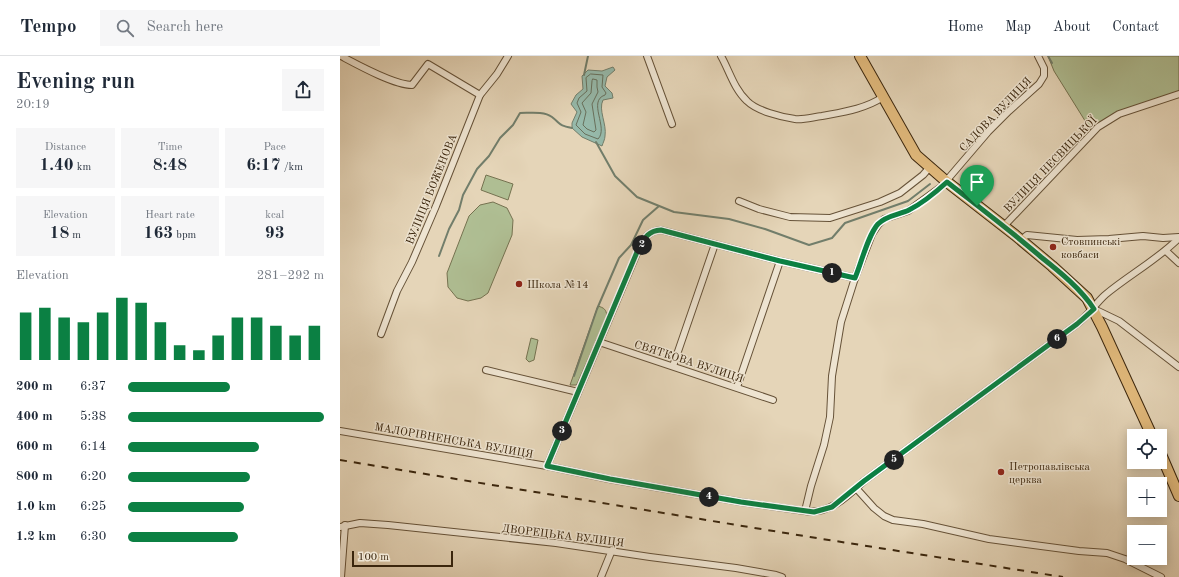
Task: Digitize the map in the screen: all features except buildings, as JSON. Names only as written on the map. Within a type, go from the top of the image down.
[{"type":"main road","points":[[860,56],[916,155],[947,182],[1021,240],[1087,298],[1094,309],[1149,429]]},
{"type":"main road","points":[[1167,468],[1179,496]]},
{"type":"street","points":[[341,56],[405,85],[412,85],[428,64],[480,95]]},
{"type":"street","name":"ВУЛИЦЯ БОЖЕНОВА","points":[[381,334],[397,291],[412,262],[436,206],[480,95],[497,74],[508,56]]},
{"type":"street","points":[[647,56],[672,124]]},
{"type":"street","points":[[721,56],[741,96],[752,105],[764,111],[794,119],[806,119],[851,111],[876,102],[883,97]]},
{"type":"street","name":"САДОВА ВУЛИЦЯ","points":[[947,182],[988,132],[1039,84],[1044,76],[1044,68],[1038,56]]},
{"type":"street","name":"ВУЛИЦЯ НЕСВИЦЬКОЇ","points":[[1004,226],[1098,126],[1119,114],[1179,94]]},
{"type":"street","points":[[739,201],[759,209],[790,217],[830,218],[880,202],[900,193],[923,175],[930,167]]},
{"type":"street","points":[[805,511],[824,445],[828,424],[832,376],[840,328],[855,278],[867,246],[878,225],[884,219],[908,211],[920,204],[947,182]]},
{"type":"street","points":[[547,466],[637,252],[646,236],[653,230],[661,230],[780,261],[855,278]]},
{"type":"street","points":[[1021,240],[1027,235],[1077,240],[1143,236],[1163,238],[1179,237]]},
{"type":"street","name":"МАЛОРІВНЕНСЬКА ВУЛИЦЯ","points":[[340,431],[547,466],[726,500],[814,512],[832,507],[1071,329],[1094,309],[1105,296],[1166,251],[1179,237]]},
{"type":"street","points":[[673,366],[715,244]]},
{"type":"street","points":[[1166,251],[1179,263]]},
{"type":"street","points":[[737,387],[780,261]]},
{"type":"street","points":[[1094,309],[1119,321],[1179,367]]},
{"type":"street","name":"СВЯТКОВА ВУЛИЦЯ","points":[[600,342],[773,400]]},
{"type":"street","points":[[486,370],[578,392]]},
{"type":"street","points":[[856,488],[874,508],[884,516],[893,520],[943,528],[989,538],[1079,551],[1106,553],[1124,559],[1161,577]]},
{"type":"street","name":"ДВОРЕЦЬКА ВУЛИЦЯ","points":[[343,526],[360,523],[388,525],[556,543],[736,568],[782,577]]},
{"type":"street","points":[[341,577],[343,526]]},
{"type":"street","points":[[602,577],[612,550]]},
{"type":"shaded area","points":[[1048,56],[1179,56],[1179,94],[1119,114],[1092,132],[1054,71]]},
{"type":"shaded area","points":[[486,175],[513,184],[508,200],[481,190]]},
{"type":"shaded area","points":[[493,202],[507,208],[513,220],[512,235],[488,293],[481,298],[468,301],[457,298],[448,287],[447,273],[469,216],[480,205]]},
{"type":"shaded area","points":[[598,306],[604,309],[607,316],[577,384],[570,385]]},
{"type":"shaded area","points":[[531,338],[538,340],[534,360],[529,362],[526,359]]},
{"type":"water","points":[[613,67],[615,70],[607,77],[605,86],[612,93],[613,98],[603,100],[601,108],[605,127],[605,138],[602,146],[582,137],[572,128],[572,123],[577,112],[571,104],[576,95],[583,89],[582,76],[588,70],[602,71]]},
{"type":"waterway","points":[[584,75],[588,56]]},
{"type":"waterway","points":[[1048,56],[1052,63]]},
{"type":"waterway","points":[[439,256],[449,229],[459,210],[463,195],[477,169],[489,156],[500,138],[513,125],[520,113],[549,115],[562,125],[572,128]]},
{"type":"waterway","points":[[596,142],[615,176],[637,197],[674,212],[729,219],[765,229],[809,245],[832,238],[845,223],[908,201],[930,184]]},
{"type":"waterway","points":[[574,376],[597,309],[619,258],[631,245],[643,220],[659,206]]},
{"type":"railway","points":[[340,460],[1063,577]]},
{"type":"place","name":"Стовпинські ковбаси","points":[[1053,247]]},
{"type":"place","name":"Школа №14","points":[[519,284]]},
{"type":"place","name":"Петропавлівська церква","points":[[1001,472]]},
{"type":"route","points":[[947,182],[977,206],[1004,226],[1052,266],[1087,298],[1094,309],[1077,324],[864,481],[832,507],[814,512],[741,502],[610,479],[547,466],[637,252],[646,236],[653,230],[661,230],[780,261],[855,278],[872,234],[884,219],[908,211],[920,204],[947,182]]}]
